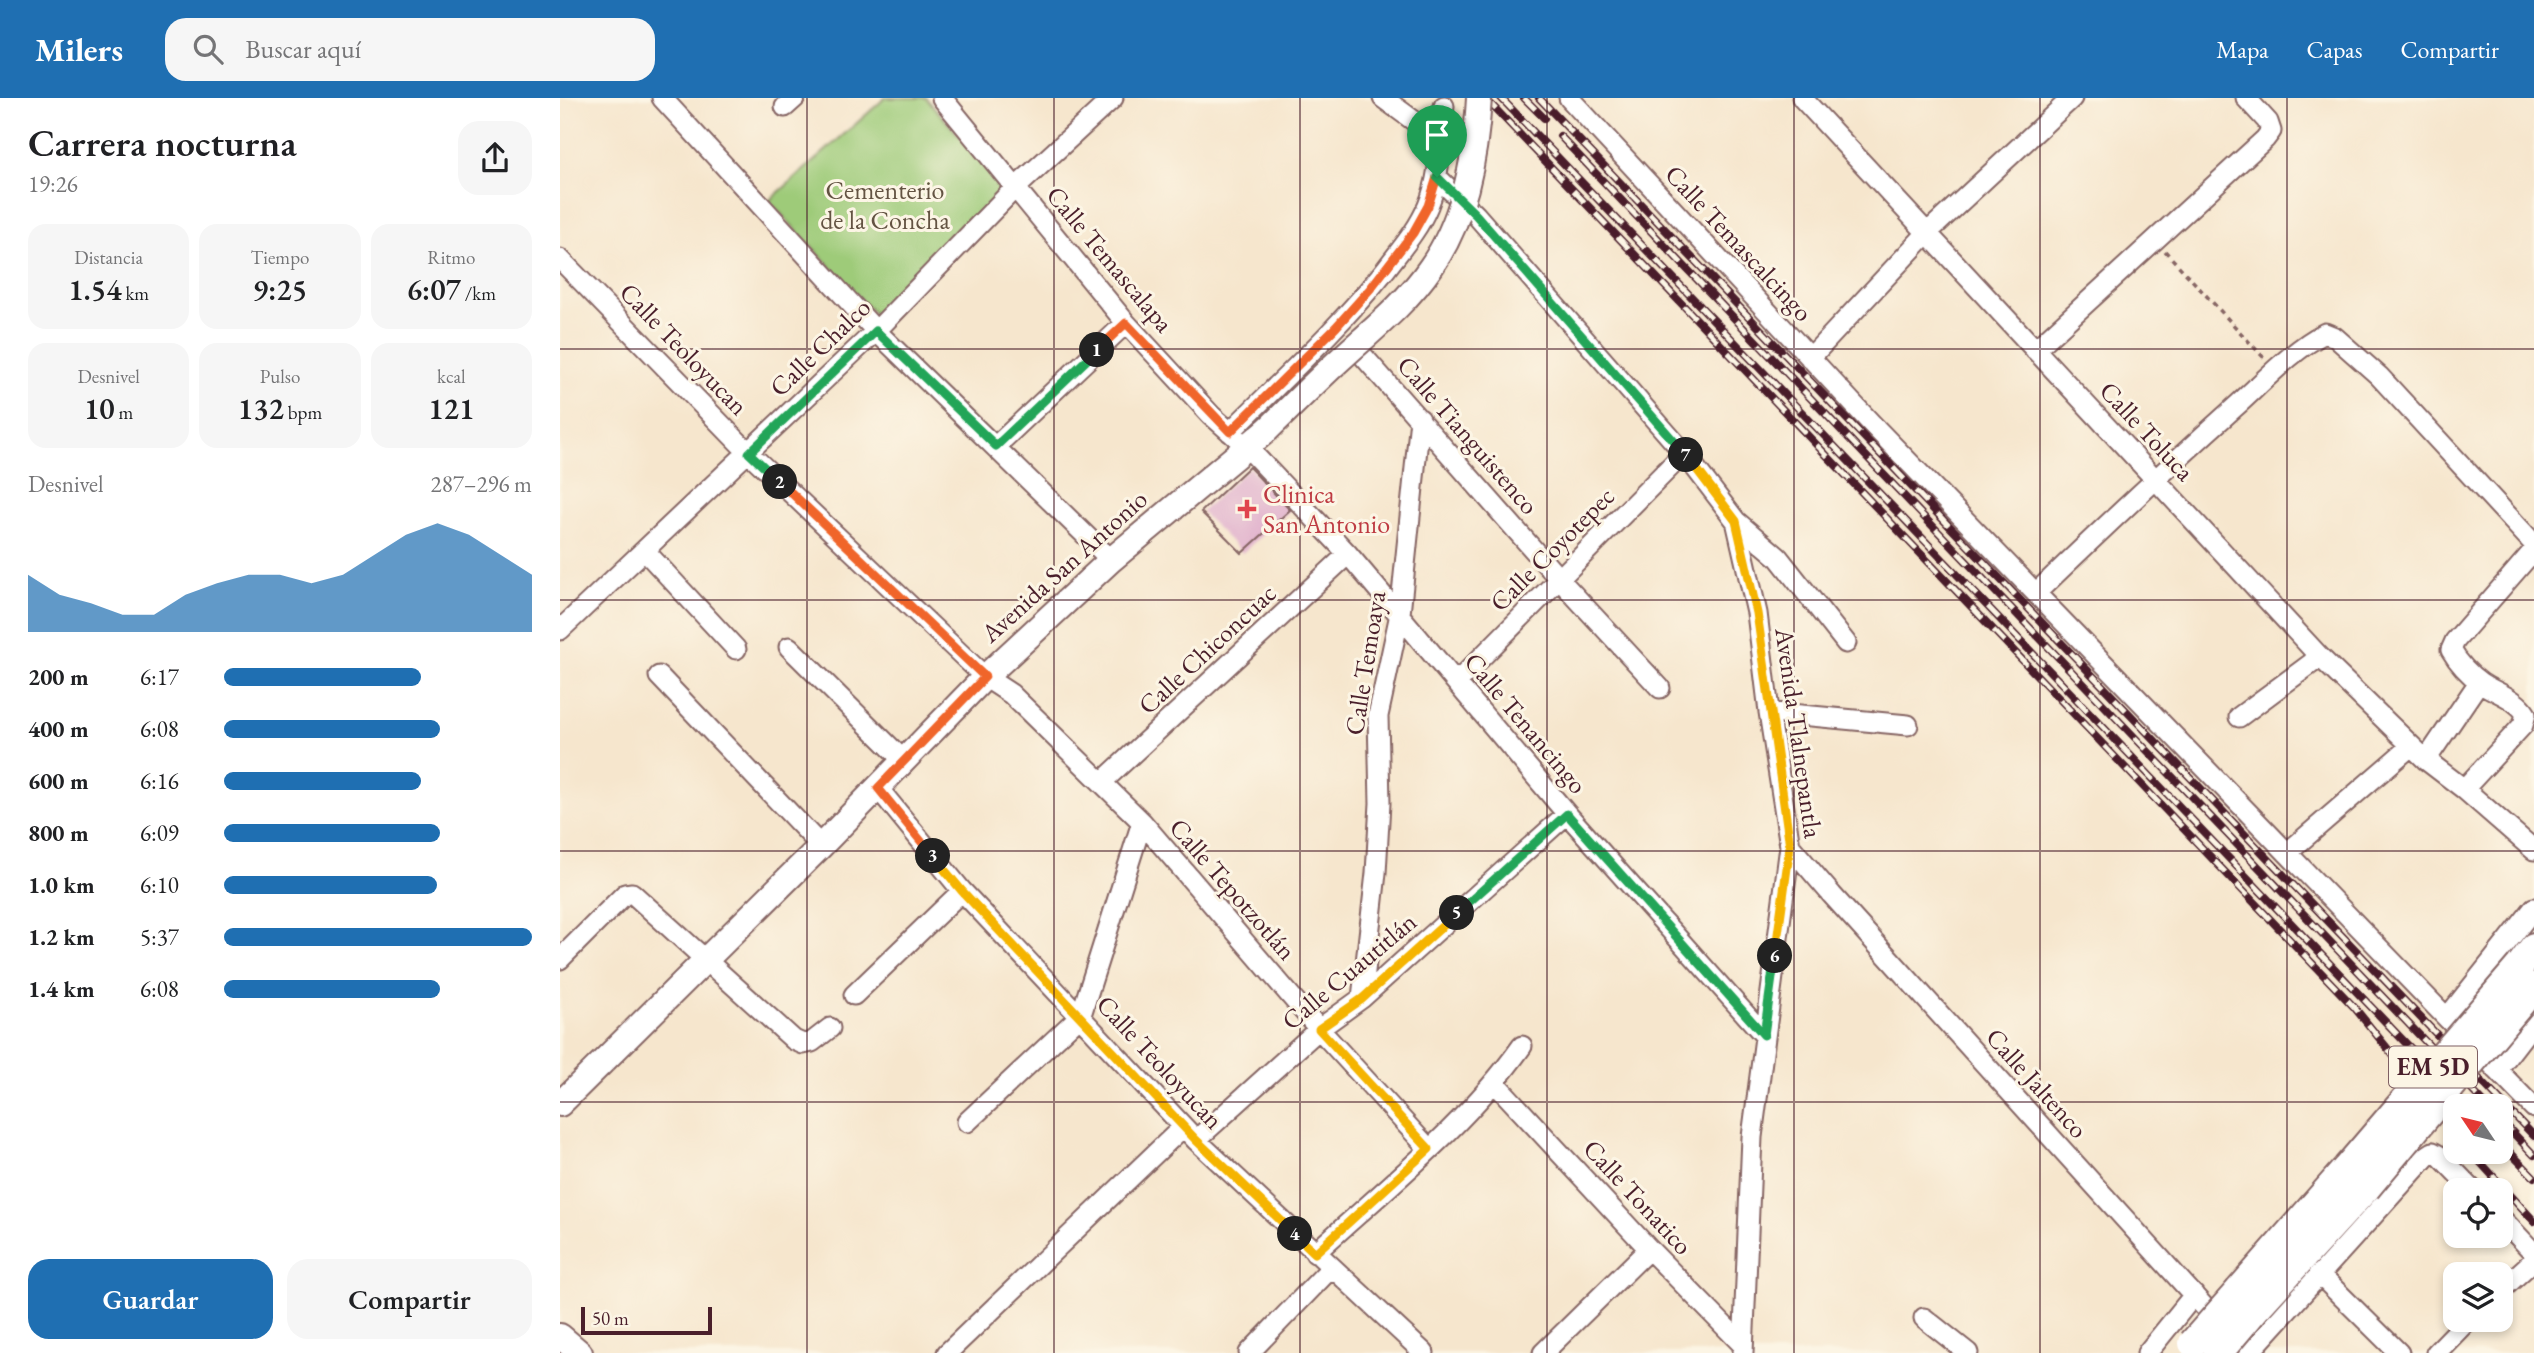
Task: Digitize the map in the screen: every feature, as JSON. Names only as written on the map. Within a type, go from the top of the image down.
[{"type":"highway","name":"EM 5D","points":[[2198,1349],[2248,1300],[2356,1178],[2529,967]]},
{"type":"main road","name":"Avenida San Antonio","points":[[560,1104],[821,846],[985,677],[1238,439],[1267,430],[1343,356],[1396,311],[1432,266],[1451,230],[1466,187],[1474,152],[1479,98]]},
{"type":"main road","points":[[560,1336],[580,1353]]},
{"type":"street","points":[[662,98],[876,331],[1111,561]]},
{"type":"street","name":"Calle Temascalapa","points":[[942,98],[1126,323],[1238,439]]},
{"type":"street","name":"Calle Chalco","points":[[560,630],[876,331],[1016,188],[1113,98]]},
{"type":"street","points":[[1383,98],[1440,140]]},
{"type":"street","name":"Calle Toluca","points":[[1802,98],[2320,657],[2426,760],[2534,850]]},
{"type":"street","points":[[1810,358],[1927,233],[2072,98]]},
{"type":"street","points":[[2035,350],[2265,139],[2271,131],[2268,122],[2246,98]]},
{"type":"street","name":"Calle Temascalcingo","points":[[1578,101],[1871,423],[2534,1108]]},
{"type":"street","name":"Avenida San Antonio","points":[[1238,439],[1370,289],[1413,233],[1428,206],[1437,177],[1444,106]]},
{"type":"street","name":"Avenida Tlalnepantla","points":[[1437,177],[1476,215],[1684,453],[1736,521],[1757,613],[1790,846],[1752,1137],[1743,1349]]},
{"type":"street","name":"Calle Teoloyucan","points":[[560,259],[749,453],[985,677]]},
{"type":"street","points":[[996,446],[1126,323]]},
{"type":"street","points":[[2036,593],[2155,479],[2276,370],[2325,333],[2334,337],[2379,376],[2534,544]]},
{"type":"street","name":"Calle Tianguistenco","points":[[1364,357],[1560,580],[1660,688]]},
{"type":"street","name":"Calle Temoaya","points":[[1362,999],[1376,873],[1380,803],[1378,716],[1400,614],[1420,419]]},
{"type":"street","name":"Calle Tenancingo","points":[[1238,439],[1348,554],[1567,814],[1764,1035]]},
{"type":"street","name":"Calle Coyotepec","points":[[1457,682],[1684,453]]},
{"type":"street","points":[[1736,521],[1778,556],[1846,643]]},
{"type":"street","points":[[2464,789],[2523,725],[2526,714],[2521,706],[2479,682],[2451,650],[2455,641],[2534,550]]},
{"type":"street","points":[[645,551],[736,649]]},
{"type":"street","name":"Calle Chiconcuac","points":[[1102,782],[1348,554]]},
{"type":"street","points":[[789,647],[904,761]]},
{"type":"street","points":[[2239,718],[2320,657]]},
{"type":"street","points":[[659,676],[821,846]]},
{"type":"street","name":"Calle Tepotzotlán","points":[[985,677],[1011,694],[1142,822],[1319,1029],[1429,1149]]},
{"type":"street","points":[[2426,760],[2479,682]]},
{"type":"street","points":[[1769,712],[1908,725]]},
{"type":"street","points":[[2287,853],[2411,746]]},
{"type":"street","name":"Calle Teoloyucan","points":[[878,788],[962,891],[1190,1133],[1424,1353]]},
{"type":"street","name":"Calle Cuautitlán","points":[[947,1353],[1190,1133],[1319,1029],[1362,999],[1567,814]]},
{"type":"street","points":[[967,1122],[1080,1015],[1142,822]]},
{"type":"street","name":"Calle Jaltenco","points":[[1790,846],[2248,1353]]},
{"type":"street","points":[[855,995],[962,891]]},
{"type":"street","points":[[560,959],[625,894],[632,892],[794,1040],[803,1044],[812,1042],[830,1028]]},
{"type":"street","points":[[2447,1018],[2534,908]]},
{"type":"street","points":[[2497,1070],[2534,1023]]},
{"type":"street","points":[[1315,1253],[1429,1149],[1496,1083],[1522,1046]]},
{"type":"street","name":"Calle Tonatico","points":[[1496,1083],[1743,1349]]},
{"type":"street","points":[[2248,1353],[2427,1156],[2433,1152],[2440,1156],[2461,1178]]},
{"type":"street","points":[[2513,1231],[2534,1253]]},
{"type":"street","points":[[1543,1353],[1649,1249]]},
{"type":"street","points":[[2513,1279],[2534,1260]]},
{"type":"street","points":[[1249,1353],[1331,1268]]},
{"type":"street","points":[[2319,1274],[2399,1353]]},
{"type":"street","points":[[2147,1353],[2194,1295]]},
{"type":"street","points":[[1924,1318],[1968,1353]]},
{"type":"street","points":[[2436,1353],[2456,1332]]},
{"type":"path","points":[[2155,241],[2276,370]]},
{"type":"green space","name":"Cementerio de la Concha","points":[[885,98],[926,98],[1010,193],[880,320],[769,201]]},
{"type":"building","name":"Clinica San Antonio","points":[[1249,467],[1290,510],[1242,553],[1201,512]]},
{"type":"railway","points":[[1485,98],[2354,1007],[2443,1117]]},
{"type":"railway","points":[[1501,98],[2455,1094]]},
{"type":"railway","points":[[1524,98],[1544,118]]},
{"type":"railway","points":[[1539,98],[2534,1136]]},
{"type":"railway","points":[[1560,136],[2476,1094]]},
{"type":"railway","points":[[2513,1133],[2534,1155]]},
{"type":"railway","points":[[2513,1155],[2534,1177]]},
{"type":"railway","points":[[2482,1164],[2534,1221]]},
{"type":"place","name":"Clinica San Antonio","points":[[1247,509]]},
{"type":"route","points":[[1437,177],[1476,215],[1684,453],[1736,521],[1757,613],[1790,846],[1764,1035],[1567,814],[1362,999],[1319,1029],[1429,1149],[1315,1253],[1183,1127],[962,891],[878,788],[985,677],[749,453],[876,331],[996,446],[1126,323],[1230,432],[1336,327],[1370,289],[1413,233],[1428,206],[1437,177]]}]
